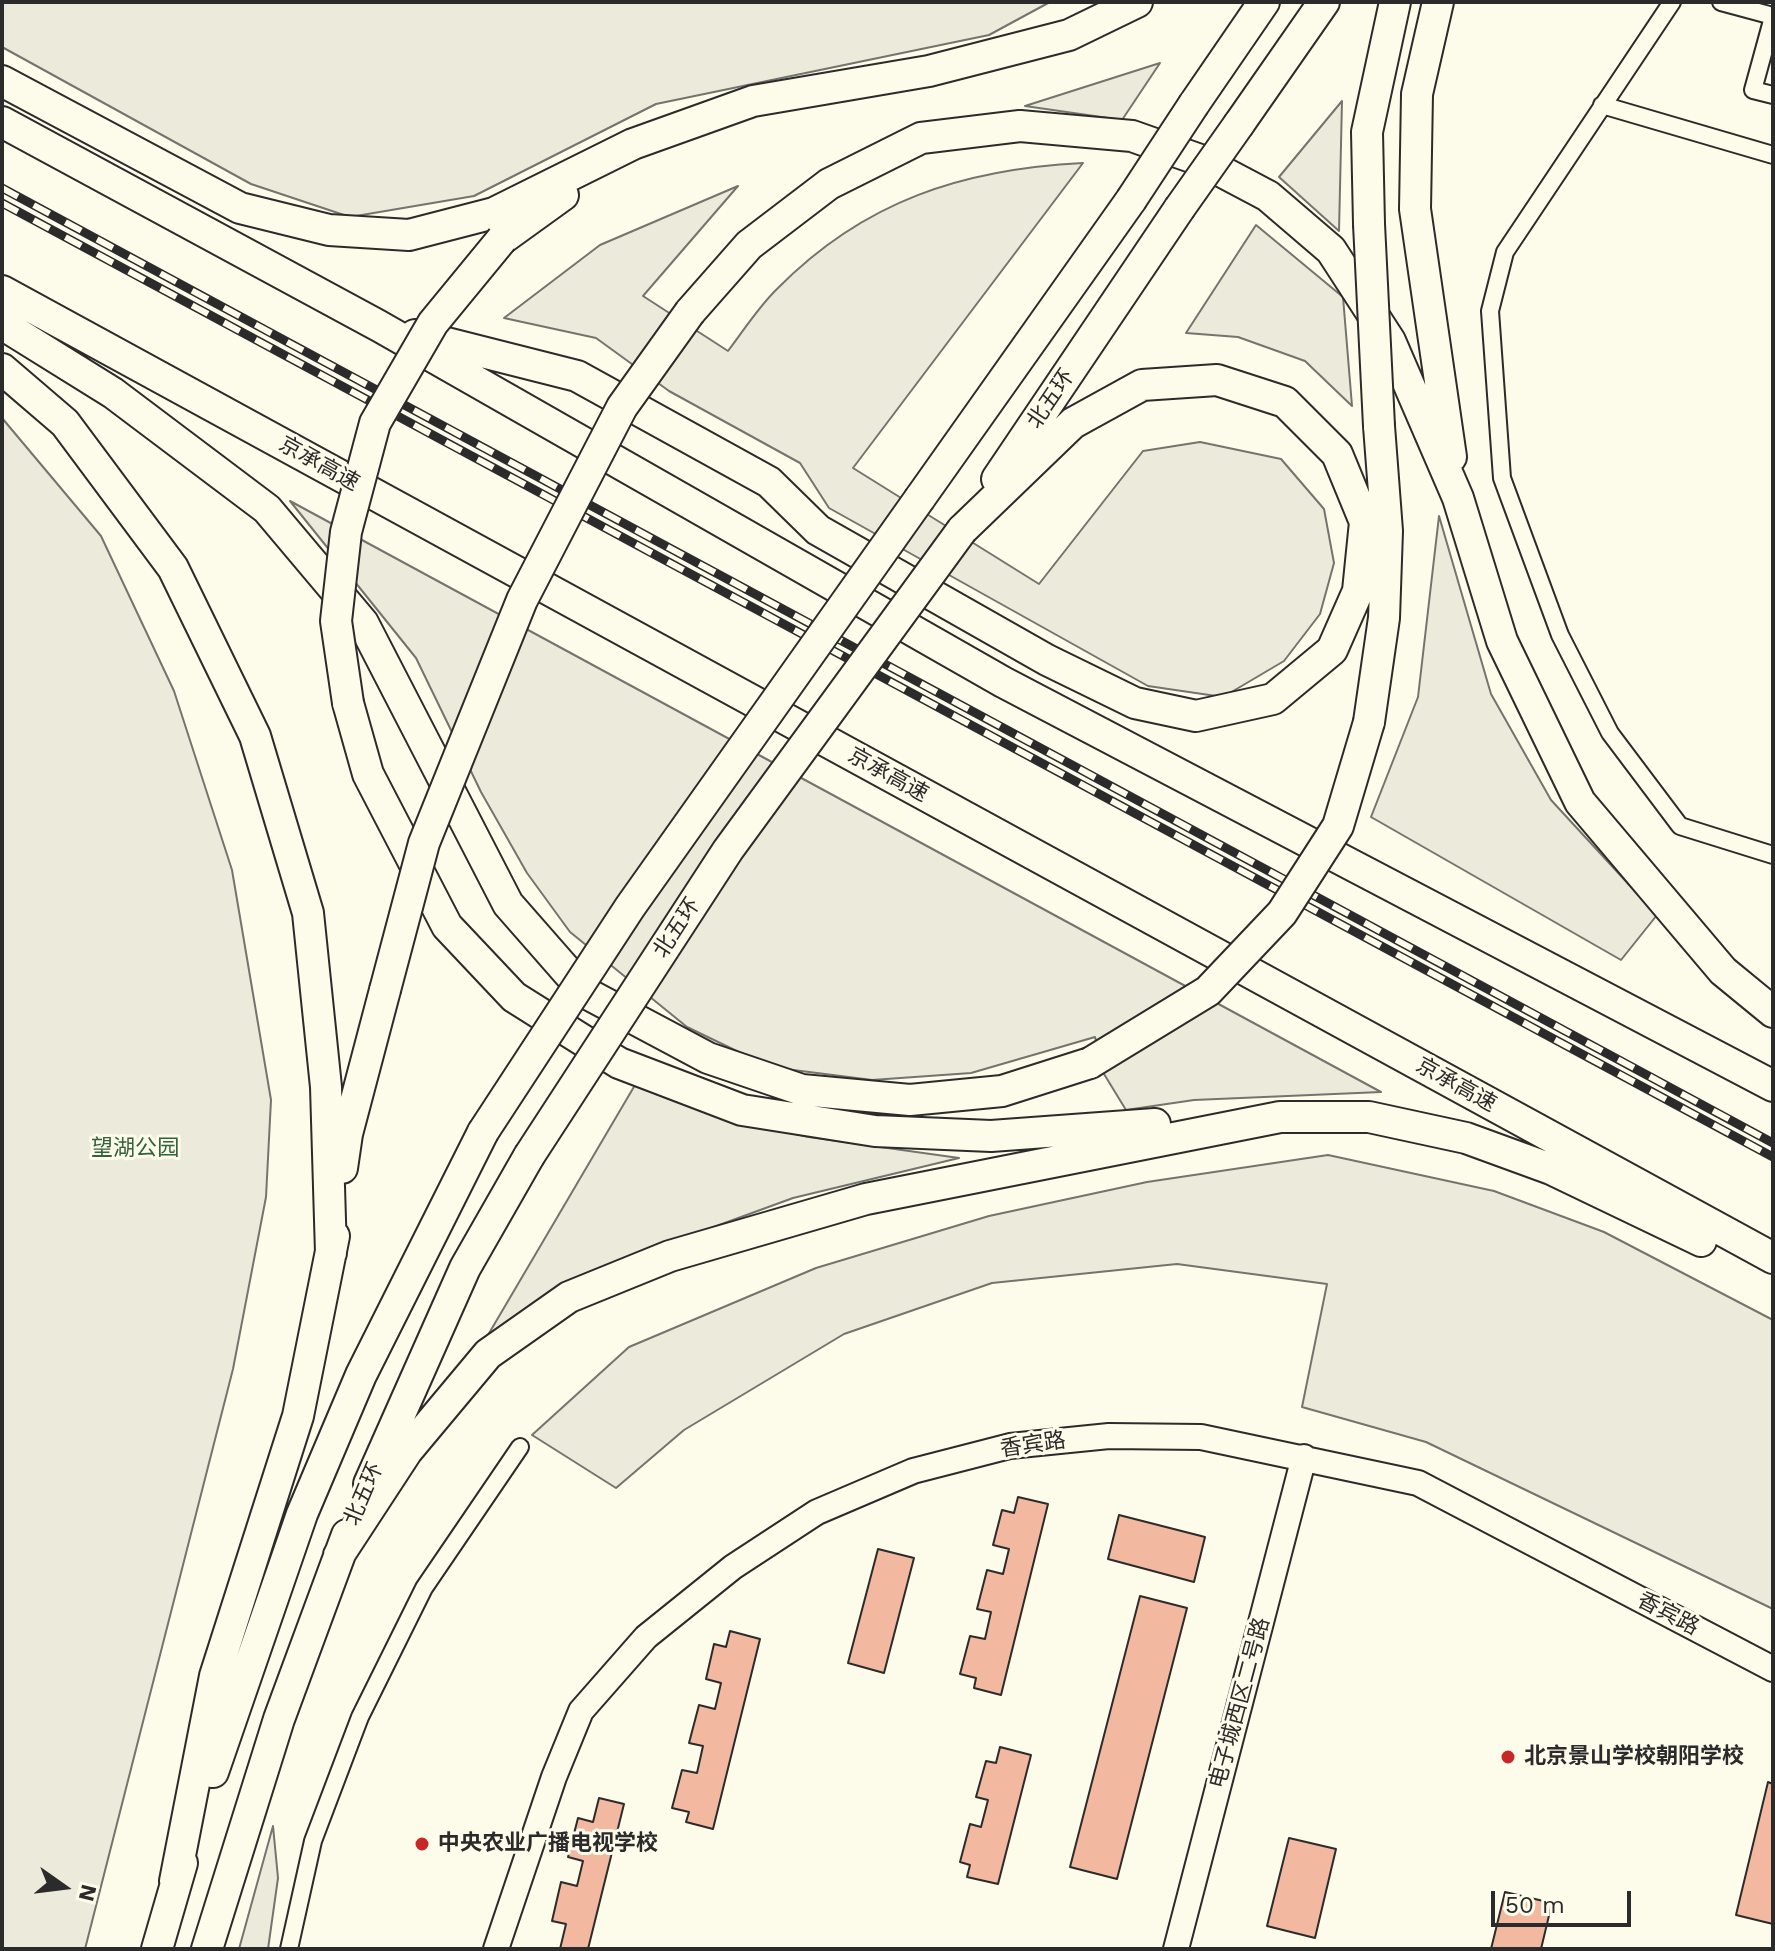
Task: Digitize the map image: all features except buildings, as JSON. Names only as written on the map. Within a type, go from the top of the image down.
[{"type":"highway","points":[[2,81],[240,208],[329,230],[409,235],[494,213],[633,144],[753,101],[929,71],[1069,35],[1137,2]]},
{"type":"highway","points":[[175,1881],[302,1514],[361,1375],[483,1132],[630,907],[1131,200],[1264,2]]},
{"type":"highway","name":"北五环","points":[[207,1949],[279,1719],[339,1555],[465,1268],[529,1156],[728,850],[962,530],[1179,209],[1324,2]]},
{"type":"highway","points":[[2,324],[113,393],[267,509],[363,623],[508,904],[586,993],[708,1058],[802,1090],[926,1099],[1002,1091],[1090,1063],[1208,991],[1282,913],[1338,826],[1369,722],[1384,618],[1387,531],[1379,426],[1367,132],[1395,2]]},
{"type":"highway","points":[[1438,2],[1417,94],[1415,209],[1458,498]]},
{"type":"highway","points":[[2,122],[379,326],[1003,682],[1773,1086]]},
{"type":"highway","points":[[157,1949],[175,1881],[215,1676],[298,1416],[331,1253],[347,1134],[424,843],[522,600],[622,407],[690,312],[749,245],[829,184],[921,138],[1020,126],[1132,136],[1200,160],[1268,196],[1331,250],[1390,341],[1458,498],[1502,641],[1580,802],[1723,971],[1773,1012]]},
{"type":"highway","points":[[633,144],[502,239],[433,323],[375,423],[346,532],[336,621],[348,703],[368,774],[447,926],[514,997],[619,1063],[742,1110],[875,1131],[991,1136],[1280,1117],[1369,1117],[1466,1138],[1551,1169],[1773,1275]]},
{"type":"highway","name":"京承高速","points":[[2,291],[1773,1258]]},
{"type":"highway","points":[[379,326],[577,376],[769,482],[818,530],[1047,660],[1135,703],[1150,707],[1196,716],[1273,699],[1332,650],[1358,591],[1365,522],[1337,454],[1285,402],[1217,380],[1142,385],[1073,423],[962,530]]},
{"type":"highway","points":[[2,369],[65,423],[173,568],[255,736],[308,913],[326,1087],[331,1253]]},
{"type":"highway","points":[[339,1555],[407,1451],[488,1354],[569,1297],[670,1256],[866,1199],[1280,1117]]},
{"type":"street","points":[[1672,2],[1505,252],[1490,311],[1502,478],[1560,635],[1610,733],[1680,826],[1773,855]]},
{"type":"street","points":[[1721,2],[1773,16],[1753,90],[1773,95]]},
{"type":"street","points":[[1602,105],[1773,155]]},
{"type":"street","name":"香宾路","points":[[496,1949],[554,1777],[581,1711],[646,1637],[733,1567],[817,1512],[913,1471],[1010,1446],[1109,1436],[1201,1437],[1418,1483],[1773,1669]]},
{"type":"street","points":[[289,1949],[313,1841],[360,1717],[424,1588],[520,1447]]},
{"type":"street","name":"电子城西区二号路","points":[[1176,1949],[1304,1457]]},
{"type":"green space","points":[[2,2],[1050,2],[989,35],[656,104],[474,196],[350,217],[251,184],[2,47]]},
{"type":"green space","points":[[1160,63],[1122,120],[1025,106]]},
{"type":"green space","points":[[1342,101],[1339,231],[1279,177]]},
{"type":"green space","points":[[1083,163],[853,468],[1039,584],[1143,451],[1200,442],[1281,459],[1324,509],[1334,563],[1320,614],[1284,661],[1223,697],[1148,686],[829,508],[800,463],[669,391],[596,338],[504,318],[600,245],[738,186],[643,296],[728,351],[771,295],[811,258],[881,212],[956,182],[997,173]]},
{"type":"green space","points":[[1256,225],[1343,297],[1352,406],[1305,361],[1238,337],[1186,333]]},
{"type":"green space","name":"望湖公园","points":[[2,418],[101,536],[174,691],[232,870],[271,1100],[266,1197],[233,1369],[85,1949],[2,1949]]},
{"type":"green space","points":[[290,501],[1381,1092],[1194,1100],[1126,1110],[1104,1074],[1095,1037],[971,1073],[872,1080],[770,1067],[687,1027],[570,932],[527,873],[481,792],[416,658]]},
{"type":"green space","points":[[1439,516],[1491,694],[1551,800],[1657,915],[1621,960],[1371,817],[1418,697]]},
{"type":"green space","points":[[635,1085],[725,1119],[809,1137],[959,1158],[793,1198],[607,1266],[488,1335]]},
{"type":"green space","points":[[1328,1155],[1494,1191],[1604,1232],[1773,1320],[1773,1609],[1426,1442],[1302,1407],[1327,1284],[1177,1264],[992,1283],[844,1334],[684,1430],[616,1488],[532,1435],[629,1347],[816,1268],[989,1216],[1147,1182]]},
{"type":"green space","points":[[273,1826],[278,1878],[268,1949],[239,1949]]},
{"type":"railway","points":[[2,188],[1773,1143]]},
{"type":"railway","points":[[2,203],[1773,1157]]},
{"type":"place","name":"北京景山学校朝阳学校","points":[[1508,1757]]},
{"type":"place","name":"中央农业广播电视学校","points":[[422,1844]]}]
